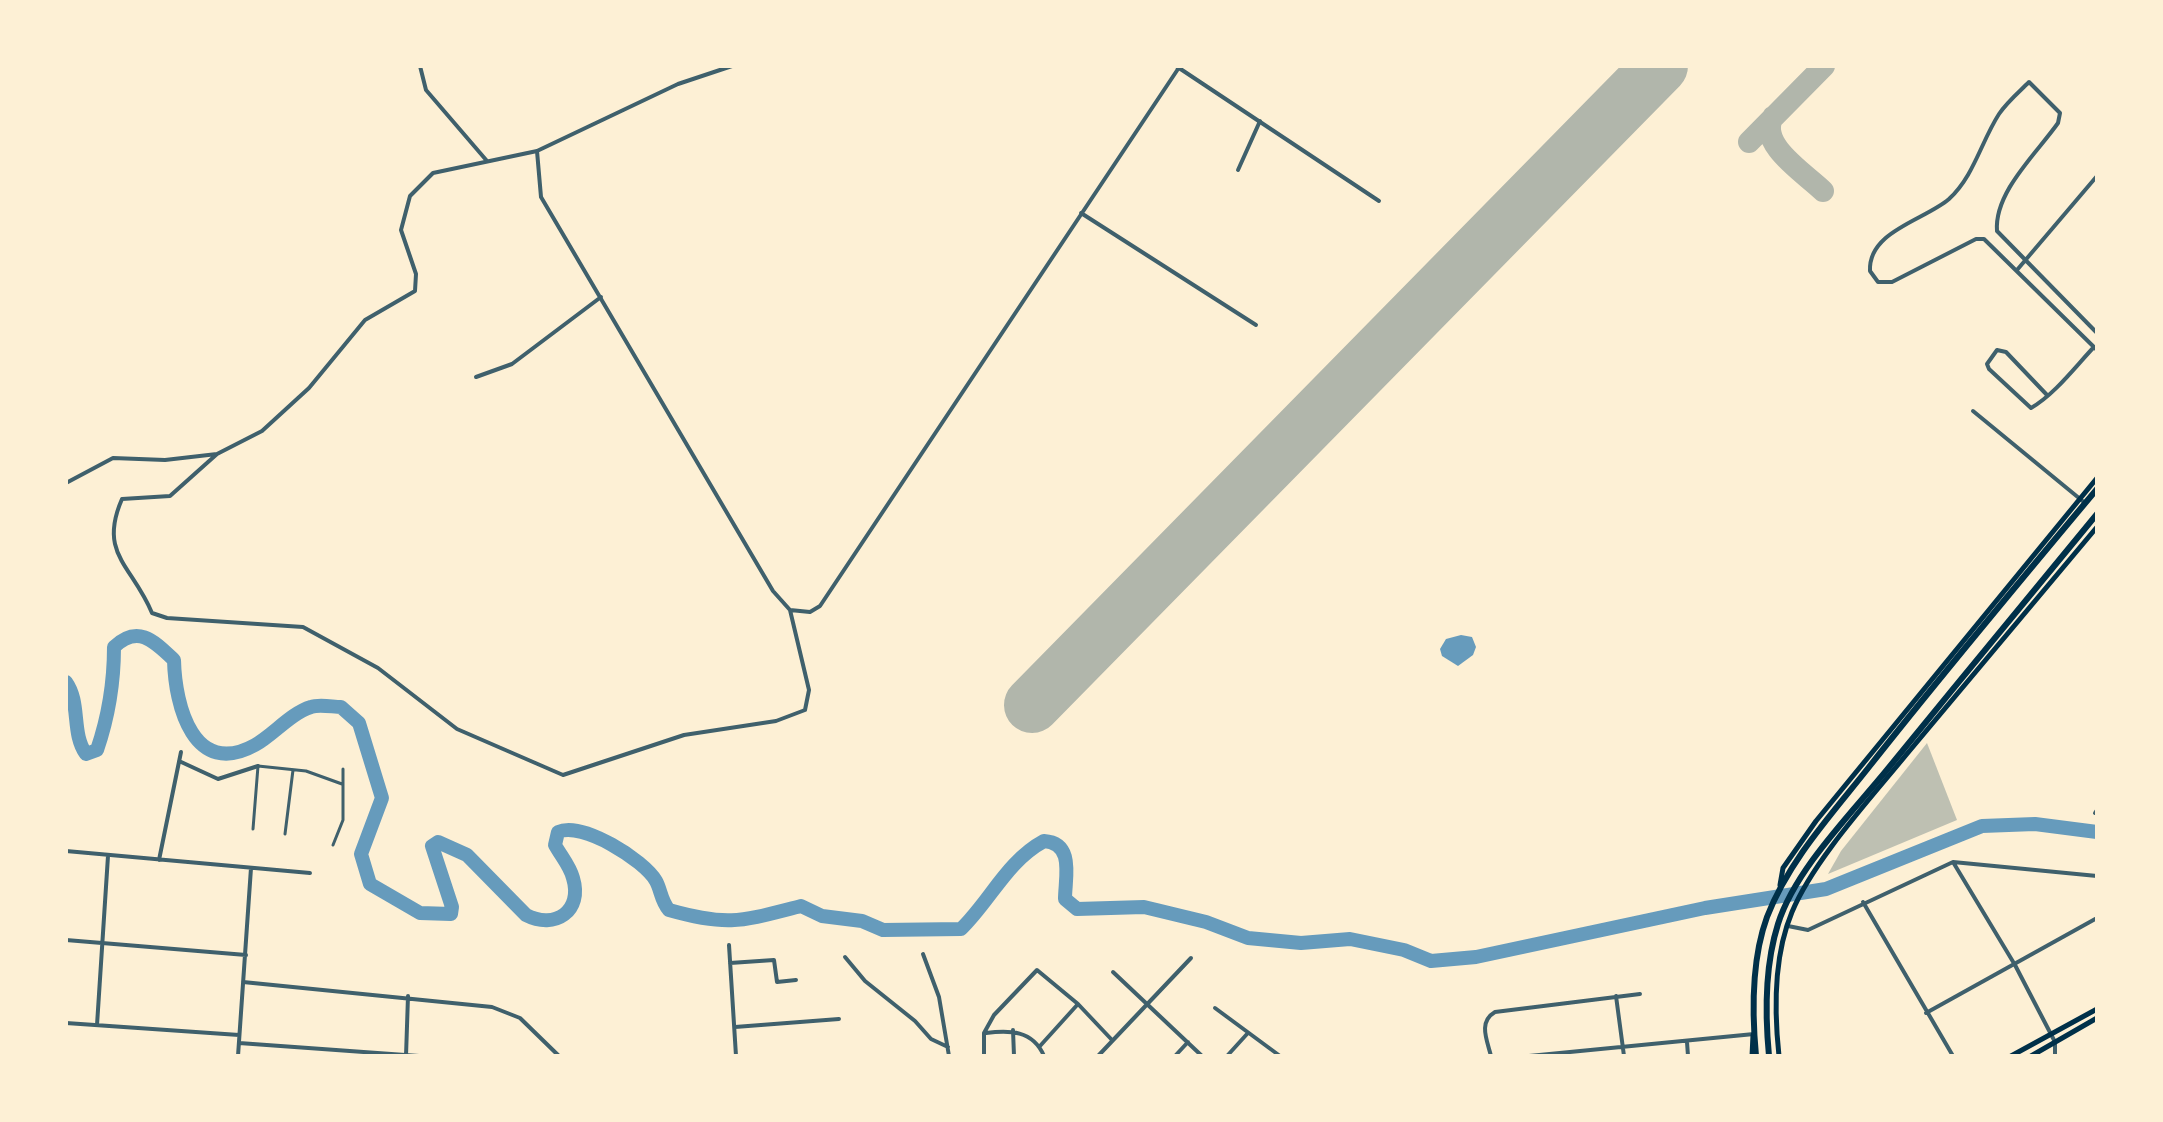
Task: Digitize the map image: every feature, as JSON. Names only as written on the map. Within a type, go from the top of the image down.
[{"type":"main road","points":[[1754,1056],[1759,950],[1780,886],[1802,852],[2082,501],[2097,478]]},
{"type":"main road","points":[[2082,501],[2097,489]]},
{"type":"main road","points":[[1769,1056],[1767,1011],[1771,953],[1784,908],[1795,888],[2097,514]]},
{"type":"main road","points":[[1779,1056],[1777,1004],[1781,950],[1792,912],[1806,888],[1885,781],[2097,527]]},
{"type":"main road","points":[[1872,789],[1885,781]]},
{"type":"main road","points":[[2011,1056],[2097,1009]]},
{"type":"main road","points":[[2031,1056],[2097,1018]]},
{"type":"street","points":[[420,66],[426,90],[487,161]]},
{"type":"street","points":[[537,151],[541,197],[773,591],[790,610],[809,690],[805,710],[776,721],[684,735],[563,775],[457,729],[378,668],[303,627],[167,618],[152,613],[112,544],[113,521],[122,499],[170,496],[217,454],[262,431],[309,388],[365,320],[415,291],[416,274],[401,230],[410,196],[433,173],[537,151],[678,84],[732,66]]},
{"type":"street","points":[[790,610],[810,612],[820,606],[1178,67],[1379,201]]},
{"type":"street","points":[[2047,395],[2006,352],[1997,350],[1991,355],[1987,364],[1989,369],[2027,406],[2034,407],[2047,395],[2096,348],[1992,243],[1980,238],[1892,282],[1878,282],[1869,267],[1873,255],[1894,231],[1955,193],[1969,175],[1998,116],[2029,82],[2060,113],[2043,144],[2022,169],[1997,220],[1998,237],[2097,333]]},
{"type":"street","points":[[1238,170],[1260,121]]},
{"type":"street","points":[[2017,270],[2097,176]]},
{"type":"street","points":[[1081,213],[1256,325]]},
{"type":"street","points":[[476,377],[512,364],[601,297]]},
{"type":"street","points":[[1973,411],[2082,501]]},
{"type":"street","points":[[66,483],[113,458],[165,460],[217,454]]},
{"type":"street","points":[[159,860],[181,752]]},
{"type":"street","points":[[179,761],[218,779],[258,766],[293,770],[342,784]]},
{"type":"street","points":[[253,829],[258,766]]},
{"type":"street","points":[[333,845],[343,820],[343,769]]},
{"type":"street","points":[[285,834],[293,770]]},
{"type":"street","points":[[66,851],[310,873]]},
{"type":"street","points":[[97,1026],[108,856]]},
{"type":"street","points":[[1953,862],[2015,965],[2055,1042],[2055,1056]]},
{"type":"street","points":[[1788,926],[1808,930],[1953,862],[2097,876]]},
{"type":"street","points":[[238,1056],[251,868]]},
{"type":"street","points":[[1863,902],[1953,1056]]},
{"type":"street","points":[[1926,1013],[2097,918]]},
{"type":"street","points":[[66,940],[246,955]]},
{"type":"street","points":[[729,945],[736,1056]]},
{"type":"street","points":[[923,954],[939,997],[949,1056]]},
{"type":"street","points":[[845,957],[865,981],[915,1021],[931,1039],[948,1047]]},
{"type":"street","points":[[1098,1056],[1191,958]]},
{"type":"street","points":[[730,963],[774,960],[777,982],[796,980]]},
{"type":"street","points":[[984,1056],[984,1033],[994,1015],[1037,970],[1078,1004],[1112,1040]]},
{"type":"street","points":[[1113,972],[1202,1056]]},
{"type":"street","points":[[243,982],[408,996],[492,1007],[520,1018],[559,1056]]},
{"type":"street","points":[[1491,1056],[1485,1026],[1486,1019],[1495,1012],[1640,994]]},
{"type":"street","points":[[406,1056],[408,996]]},
{"type":"street","points":[[1616,996],[1624,1056]]},
{"type":"street","points":[[1040,1046],[1078,1004]]},
{"type":"street","points":[[1215,1008],[1280,1056]]},
{"type":"street","points":[[735,1027],[839,1019]]},
{"type":"street","points":[[66,1023],[239,1035]]},
{"type":"street","points":[[984,1033],[1013,1030],[1040,1046],[1044,1056]]},
{"type":"street","points":[[1013,1030],[1014,1056]]},
{"type":"street","points":[[1227,1056],[1247,1033]]},
{"type":"street","points":[[1529,1056],[1754,1034]]},
{"type":"street","points":[[1175,1056],[1188,1042]]},
{"type":"street","points":[[1687,1042],[1688,1056]]},
{"type":"street","points":[[239,1043],[419,1056]]},
{"type":"water","points":[[1461,635],[1472,637],[1476,647],[1473,655],[1458,666],[1442,656],[1440,649],[1446,639]]},
{"type":"building","points":[[1927,743],[1957,820],[1828,874],[1841,851]]},
{"type":"waterway","points":[[66,682],[71,690],[81,746],[86,754],[97,750],[105,724],[112,686],[114,647],[131,637],[153,641],[174,660],[178,697],[184,716],[203,745],[217,753],[234,753],[255,745],[296,714],[311,707],[341,707],[359,723],[382,798],[361,854],[370,884],[420,913],[451,914],[452,907],[432,846],[438,842],[467,855],[526,915],[537,919],[556,919],[570,908],[574,900],[570,869],[555,845],[558,832],[569,830],[612,844],[639,863],[656,881],[669,910],[707,919],[735,920],[801,906],[822,916],[862,921],[883,930],[961,929],[1009,870],[1044,841],[1054,843],[1064,855],[1067,872],[1065,899],[1077,909],[1144,907],[1206,922],[1248,938],[1301,943],[1350,939],[1404,950],[1431,961],[1476,957],[1705,908],[1826,889],[1982,826],[2035,824],[2097,832]]},
{"type":"taxiway","points":[[1749,142],[1824,66]]},
{"type":"taxiway","points":[[1773,117],[1770,127],[1777,148],[1823,191]]},
{"type":"runway","points":[[1032,705],[1660,66]]}]
